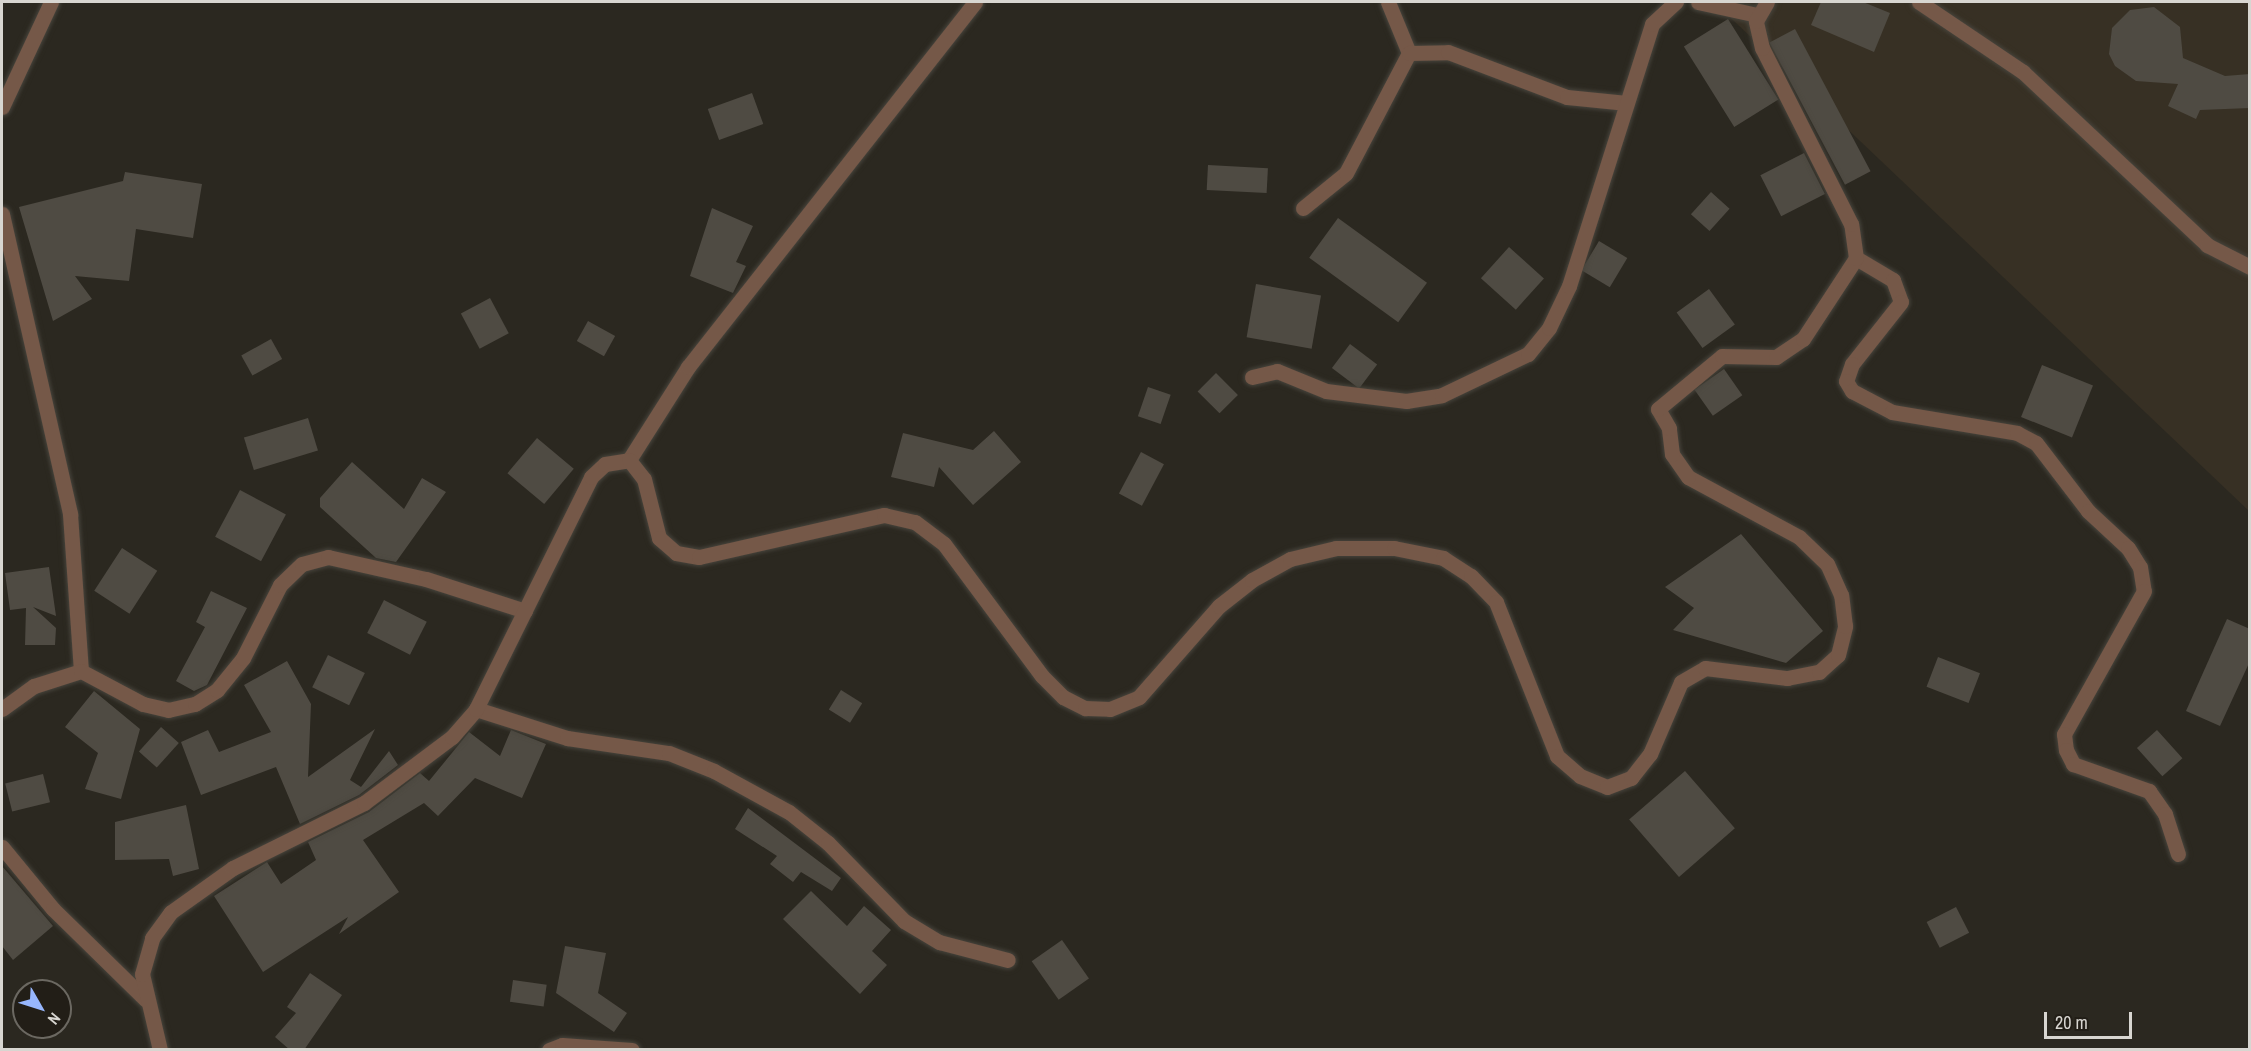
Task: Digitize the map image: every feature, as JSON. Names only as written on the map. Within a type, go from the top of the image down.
[{"type":"street","points":[[2,107],[51,2]]},
{"type":"street","points":[[160,1050],[142,974],[152,938],[196,890],[364,802],[428,758],[476,709],[591,477],[605,464],[629,460],[688,367],[975,2]]},
{"type":"street","points":[[1388,2],[1409,53]]},
{"type":"street","points":[[1252,377],[1277,371],[1326,391],[1406,401],[1442,395],[1528,354],[1550,328],[1569,286],[1652,24],[1676,2]]},
{"type":"street","points":[[1698,2],[1757,15]]},
{"type":"street","points":[[629,460],[644,479],[658,538],[676,553],[699,557],[884,515],[915,522],[944,544],[1042,676],[1063,697],[1085,708],[1110,710],[1139,697],[1219,606],[1290,559],[1336,548],[1394,548],[1443,558],[1496,602],[1557,756],[1580,776],[1607,787],[1637,770],[1681,682],[1705,668],[1788,678],[1819,672],[1838,655],[1845,626],[1841,595],[1827,564],[1799,537],[1688,477],[1672,454],[1658,409],[1722,356],[1776,357],[1803,339],[1856,258],[1851,224],[1762,48],[1757,15],[1767,2]]},
{"type":"street","points":[[1919,2],[2023,72],[2207,245],[2250,267]]},
{"type":"street","points":[[1409,53],[1448,52],[1567,97],[1627,103]]},
{"type":"street","points":[[1303,207],[1346,173],[1409,53]]},
{"type":"street","points":[[2,214],[70,514],[81,671]]},
{"type":"street","points":[[1856,258],[1893,280],[1901,302],[1852,364],[1846,381],[1852,391],[1892,412],[2017,433],[2036,443],[2088,511],[2128,548],[2140,567],[2144,591],[2064,734],[2065,742],[2073,764],[2148,791],[2165,814],[2178,854]]},
{"type":"street","points":[[2,709],[34,686],[81,671],[143,704],[168,710],[195,704],[217,690],[243,658],[280,585],[302,564],[328,557],[426,579],[525,611]]},
{"type":"street","points":[[476,709],[567,738],[669,753],[714,771],[789,812],[904,921],[939,942],[1008,960]]},
{"type":"street","points":[[2,847],[53,909],[147,1000]]},
{"type":"street","points":[[549,1050],[562,1045],[632,1050]]},
{"type":"shaded area","points":[[1714,2],[2249,2],[2249,511]]},
{"type":"building","points":[[1821,2],[1863,2],[1890,13],[1874,52],[1811,25]]},
{"type":"building","points":[[2154,7],[2180,27],[2183,58],[2225,76],[2250,74],[2250,108],[2200,110],[2196,119],[2168,106],[2178,84],[2136,81],[2115,66],[2109,54],[2112,28],[2130,10]]},
{"type":"building","points":[[1728,19],[1778,100],[1734,127],[1684,47]]},
{"type":"building","points":[[1795,29],[1871,171],[1845,185],[1769,43]]},
{"type":"building","points":[[752,93],[763,124],[719,140],[708,109]]},
{"type":"building","points":[[1804,153],[1825,194],[1781,216],[1760,175]]},
{"type":"building","points":[[1208,165],[1268,168],[1267,193],[1207,190]]},
{"type":"building","points":[[125,172],[202,184],[193,238],[136,229],[129,281],[75,276],[92,299],[53,321],[19,207],[123,181]]},
{"type":"building","points":[[1711,192],[1730,209],[1710,231],[1691,214]]},
{"type":"building","points":[[712,208],[753,226],[736,262],[746,266],[733,293],[690,276]]},
{"type":"building","points":[[1338,218],[1427,283],[1398,322],[1309,258]]},
{"type":"building","points":[[1599,241],[1627,258],[1610,287],[1581,270]]},
{"type":"building","points":[[1509,247],[1544,278],[1516,310],[1481,278]]},
{"type":"building","points":[[1256,284],[1321,295],[1312,349],[1247,337]]},
{"type":"building","points":[[1709,289],[1735,325],[1703,348],[1677,313]]},
{"type":"building","points":[[490,298],[509,333],[480,349],[461,313]]},
{"type":"building","points":[[588,321],[615,336],[604,356],[577,341]]},
{"type":"building","points":[[271,339],[282,359],[252,376],[241,355]]},
{"type":"building","points":[[1350,344],[1377,364],[1359,388],[1332,368]]},
{"type":"building","points":[[2042,365],[2093,386],[2072,438],[2021,417]]},
{"type":"building","points":[[1724,369],[1742,395],[1713,416],[1695,390]]},
{"type":"building","points":[[1216,373],[1238,395],[1220,413],[1198,391]]},
{"type":"building","points":[[1148,387],[1171,395],[1161,424],[1138,416]]},
{"type":"building","points":[[308,418],[318,451],[254,470],[244,438]]},
{"type":"building","points":[[994,431],[1021,462],[973,505],[939,467],[934,487],[891,477],[903,433],[973,450]]},
{"type":"building","points":[[537,438],[574,469],[544,504],[507,473]]},
{"type":"building","points":[[1141,452],[1164,464],[1142,506],[1119,493]]},
{"type":"building","points":[[352,462],[404,509],[422,478],[446,492],[396,562],[376,558],[320,507],[320,498]]},
{"type":"building","points":[[240,490],[286,514],[261,561],[215,537]]},
{"type":"building","points":[[1741,534],[1823,631],[1786,663],[1673,630],[1694,608],[1665,587]]},
{"type":"building","points":[[122,548],[157,571],[129,614],[94,591]]},
{"type":"building","points":[[49,567],[56,616],[33,607],[56,628],[55,645],[25,645],[26,608],[10,610],[5,573]]},
{"type":"building","points":[[211,591],[247,608],[207,685],[194,691],[176,681],[205,627],[196,622]]},
{"type":"building","points":[[384,600],[427,622],[410,655],[367,633]]},
{"type":"building","points":[[2227,619],[2250,629],[2250,661],[2220,726],[2186,711]]},
{"type":"building","points":[[328,655],[365,673],[349,705],[312,687]]},
{"type":"building","points":[[1938,657],[1980,673],[1969,703],[1927,687]]},
{"type":"building","points":[[287,661],[311,704],[308,777],[375,729],[350,780],[361,787],[389,751],[398,765],[359,795],[300,824],[276,767],[201,795],[181,742],[208,730],[219,752],[271,732],[244,685]]},
{"type":"building","points":[[841,690],[862,703],[850,723],[829,710]]},
{"type":"building","points":[[94,691],[140,729],[121,799],[85,789],[98,753],[65,727]]},
{"type":"building","points":[[161,727],[179,743],[157,768],[139,752]]},
{"type":"building","points":[[511,730],[546,744],[522,798],[475,778],[438,816],[424,803],[363,840],[399,892],[339,934],[348,917],[263,972],[214,896],[267,862],[281,884],[316,860],[308,842],[369,812],[420,773],[429,781],[469,732],[500,756]]},
{"type":"building","points":[[2157,730],[2182,758],[2162,776],[2137,748]]},
{"type":"building","points":[[1685,771],[1735,828],[1679,877],[1629,820]]},
{"type":"building","points":[[43,774],[50,802],[12,812],[5,783]]},
{"type":"building","points":[[186,805],[199,869],[173,876],[169,859],[115,860],[115,822]]},
{"type":"building","points":[[748,808],[841,878],[832,891],[801,872],[793,882],[770,864],[777,856],[735,829]]},
{"type":"building","points":[[2,866],[53,926],[13,960],[2,946]]},
{"type":"building","points":[[811,891],[847,926],[864,906],[891,930],[872,951],[887,965],[860,994],[783,919]]},
{"type":"building","points":[[1956,907],[1969,933],[1940,948],[1927,922]]},
{"type":"building","points":[[1062,940],[1089,979],[1059,1000],[1032,961]]},
{"type":"building","points":[[565,946],[606,953],[598,993],[627,1013],[614,1032],[556,993]]},
{"type":"building","points":[[310,973],[342,995],[304,1050],[290,1050],[275,1037],[296,1013],[287,1007]]},
{"type":"building","points":[[513,980],[547,985],[544,1007],[510,1002]]}]
